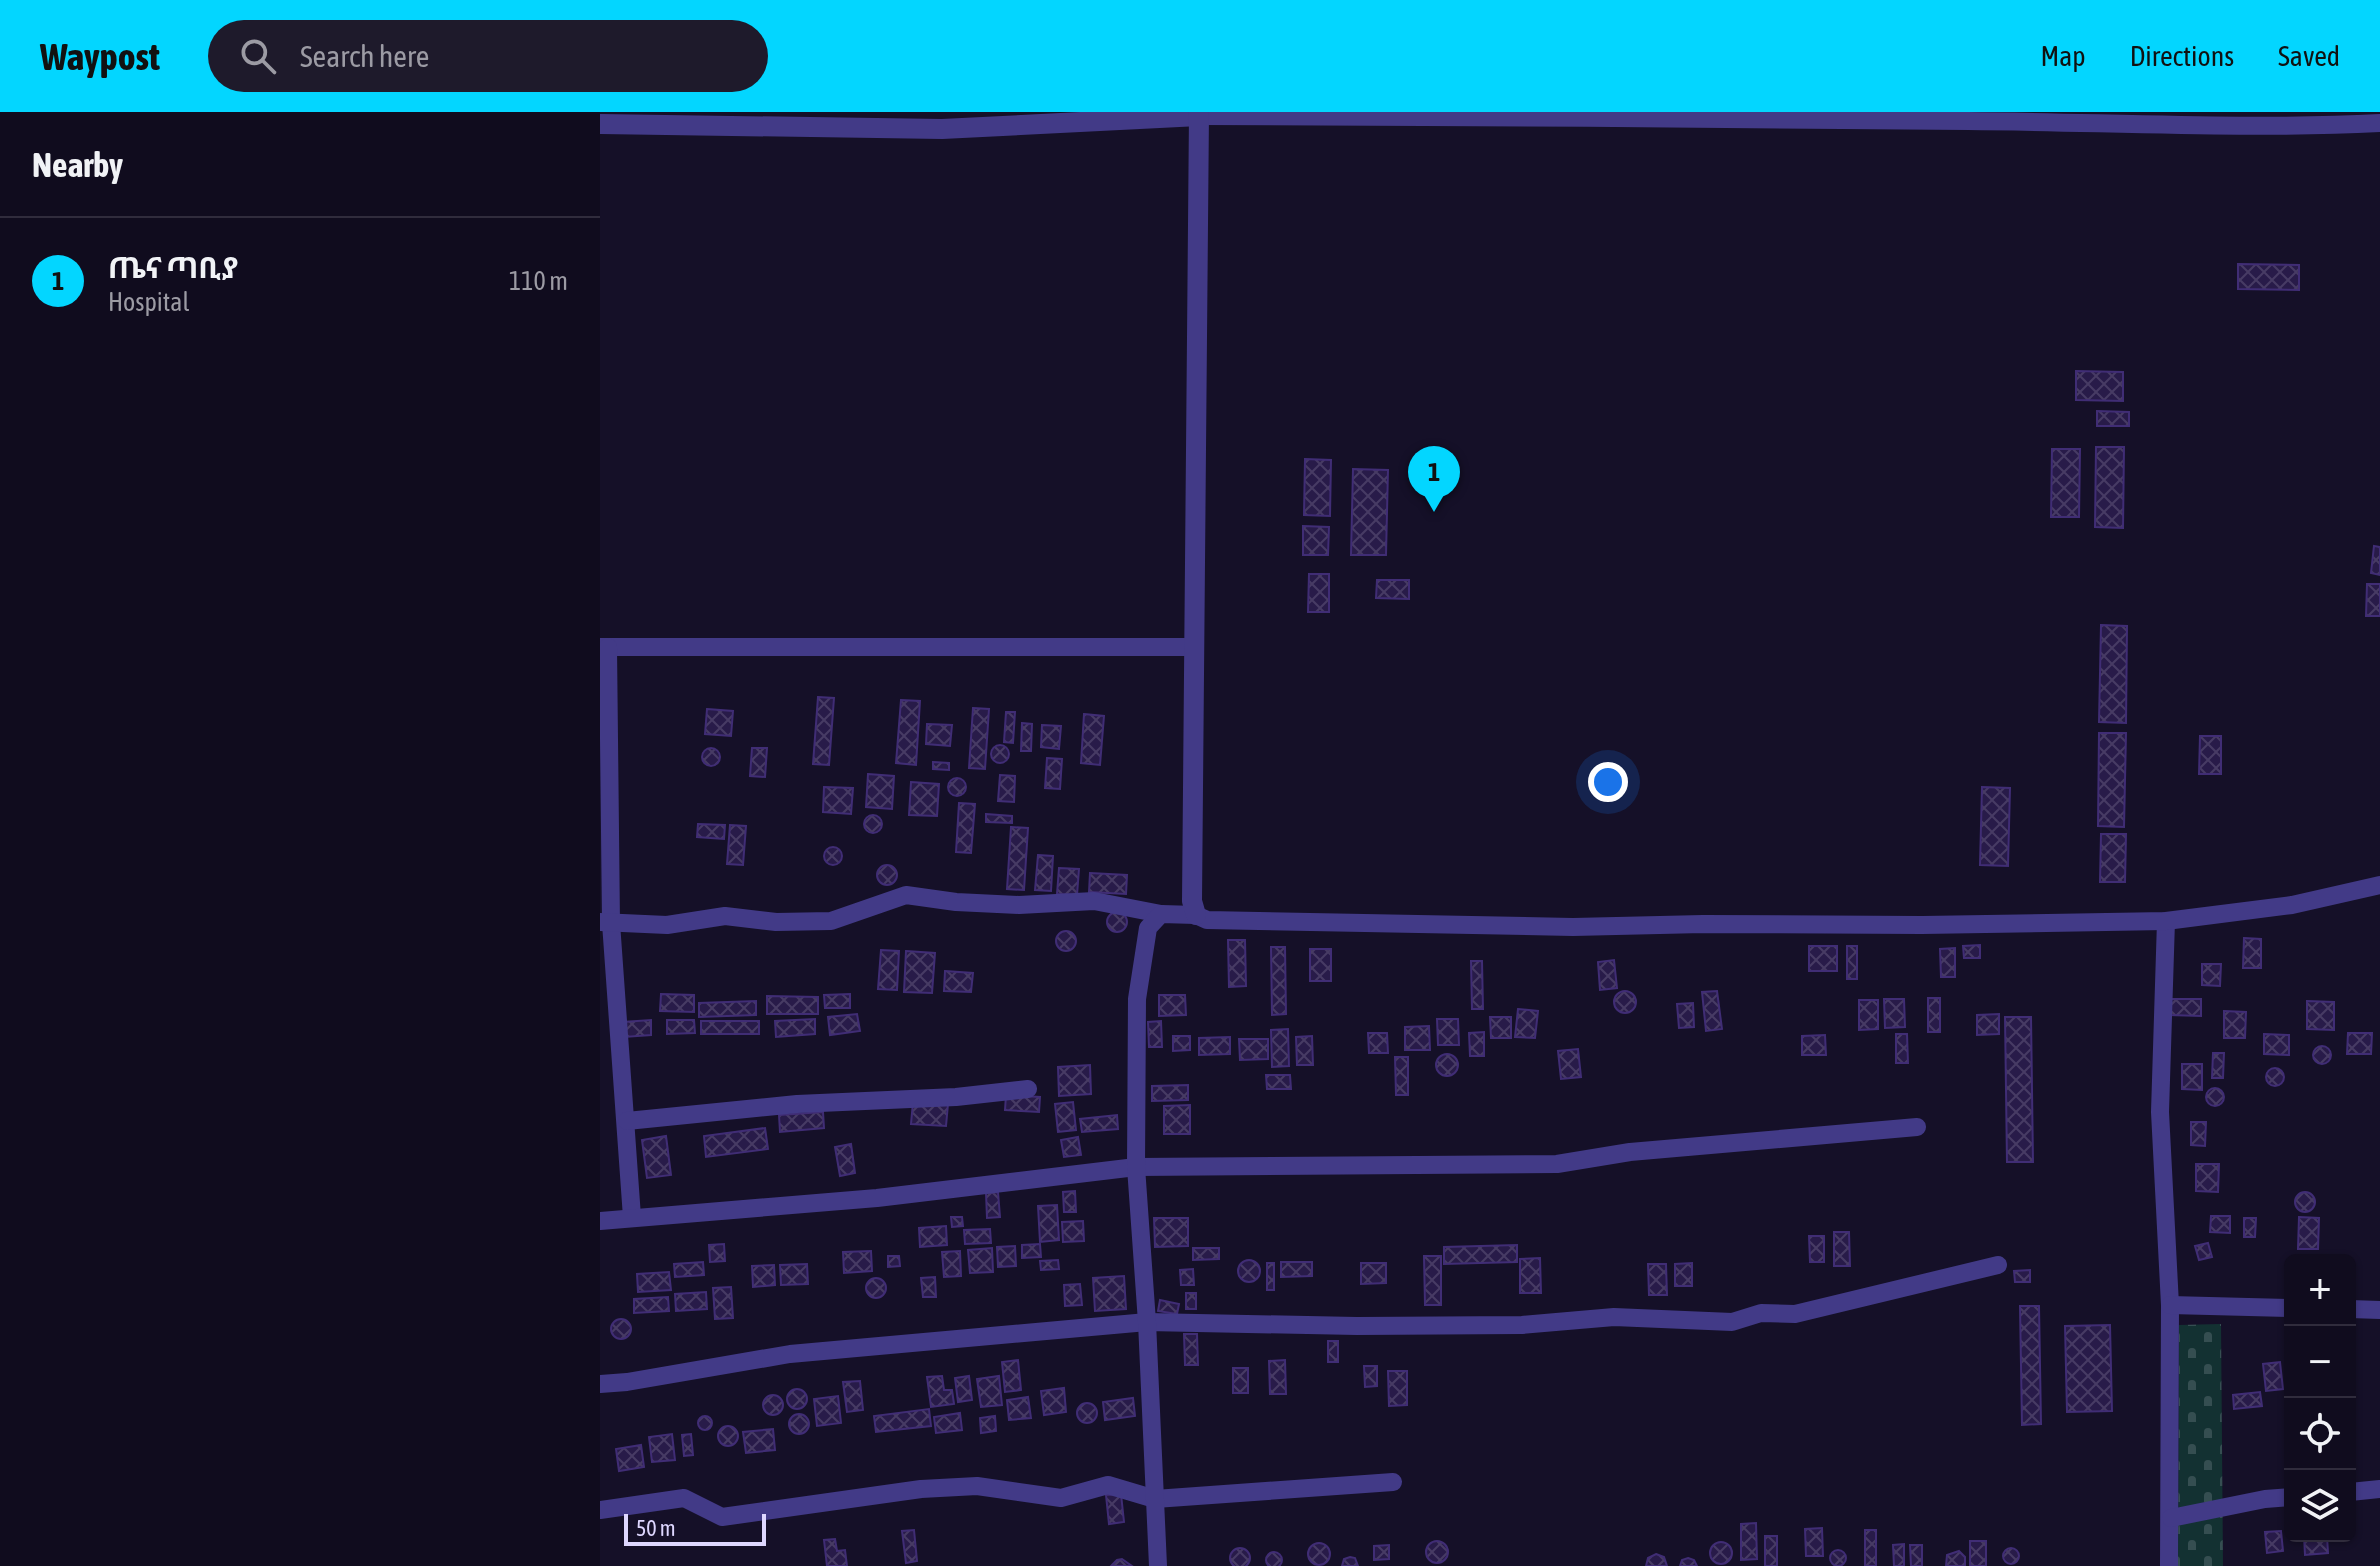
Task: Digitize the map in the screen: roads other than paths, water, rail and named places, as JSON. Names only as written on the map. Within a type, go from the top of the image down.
[{"type":"street","points":[[1196,915],[1192,901],[1199,114]]},
{"type":"street","points":[[600,124],[630,118],[942,120],[1199,114],[2239,125],[2380,123]]},
{"type":"street","points":[[632,1217],[627,1121],[606,922],[604,647],[1194,647]]},
{"type":"street","points":[[606,922],[667,925],[725,916],[776,922],[831,921],[906,895],[956,902],[1019,905],[1094,901],[1161,914],[1196,915],[1207,920],[1573,927],[2166,921],[2292,905],[2380,885]]},
{"type":"street","points":[[1158,1566],[1147,1322],[1136,1167],[1137,999],[1148,928],[1161,914]]},
{"type":"street","points":[[2166,921],[2160,1112],[2170,1305],[2169,1566]]},
{"type":"street","points":[[627,1121],[797,1104],[956,1097],[1028,1089]]},
{"type":"street","points":[[600,1221],[877,1198],[1136,1167],[1557,1164],[1630,1152],[1917,1127]]},
{"type":"street","points":[[600,1384],[790,1354],[1147,1322],[1507,1325],[1614,1317],[1732,1322],[1761,1313],[1795,1314],[1998,1265]]},
{"type":"street","points":[[2170,1305],[2284,1308]]},
{"type":"street","points":[[2356,1309],[2380,1310]]},
{"type":"street","points":[[600,1510],[684,1498],[722,1517],[921,1489],[977,1486],[1061,1498],[1108,1485],[1155,1499],[1393,1482]]},
{"type":"street","points":[[2356,1491],[2380,1489]]},
{"type":"street","points":[[2171,1518],[2284,1497]]},
{"type":"place","name":"ጤና ጣቢያ","points":[[1434,512]]}]
